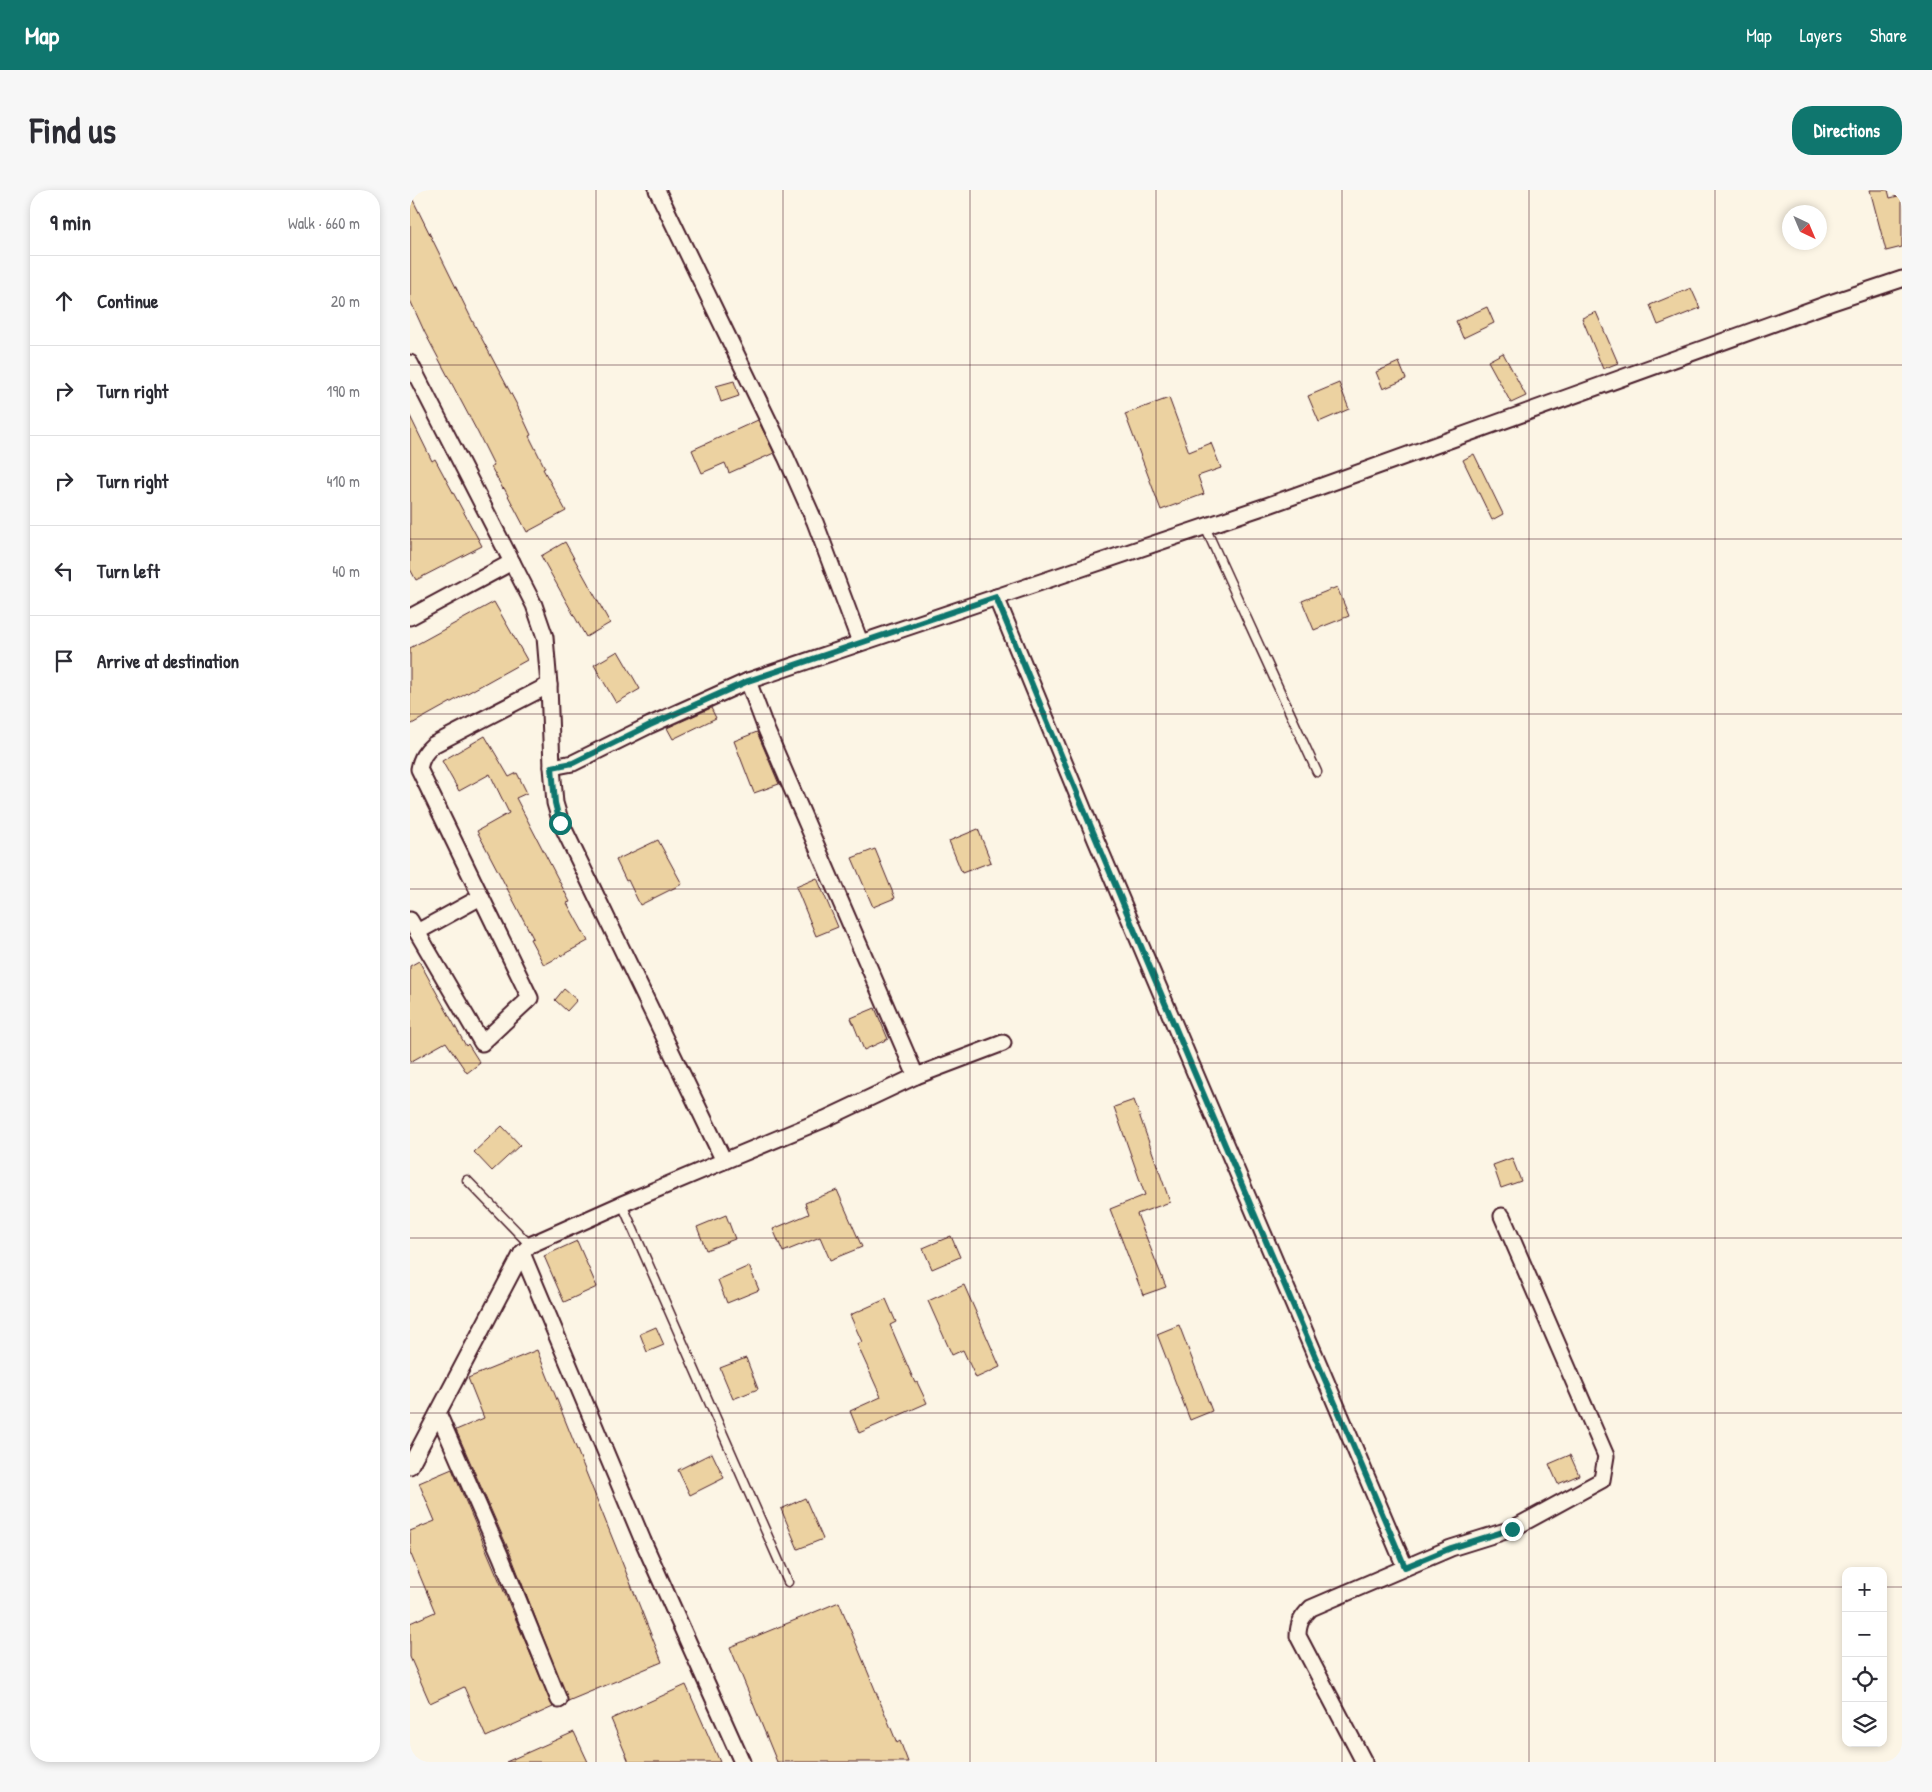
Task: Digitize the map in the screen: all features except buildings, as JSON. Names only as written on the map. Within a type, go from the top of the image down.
[{"type":"street","points":[[657,190],[793,473],[815,522],[860,642]]},
{"type":"street","points":[[552,767],[573,763],[650,725],[748,681],[1269,506],[1830,303],[1902,279]]},
{"type":"street","points":[[410,363],[534,605],[545,637],[552,767],[555,803],[560,823],[724,1162]]},
{"type":"street","points":[[410,617],[512,562]]},
{"type":"street","points":[[996,597],[1118,894],[1405,1567]]},
{"type":"street","points":[[748,681],[770,738],[916,1076]]},
{"type":"street","points":[[481,897],[414,926],[482,1044],[530,998],[419,769],[421,760],[433,745],[549,685]]},
{"type":"street","points":[[410,1466],[526,1249],[622,1204],[825,1119],[916,1076],[1003,1043]]},
{"type":"street","points":[[1364,1762],[1298,1636],[1298,1625],[1303,1616],[1311,1608],[1405,1567],[1451,1548],[1512,1529],[1602,1480],[1606,1456],[1502,1216]]},
{"type":"street","points":[[526,1249],[643,1541],[742,1762]]},
{"type":"street","points":[[438,1413],[501,1557],[559,1700]]},
{"type":"lane","points":[[1205,527],[1317,772]]},
{"type":"lane","points":[[467,1180],[526,1249]]},
{"type":"lane","points":[[622,1204],[788,1582]]},
{"type":"route","points":[[560,823],[555,803],[552,767],[573,763],[650,725],[748,681],[996,597],[1252,1210],[1405,1567],[1451,1548],[1512,1529]]}]
